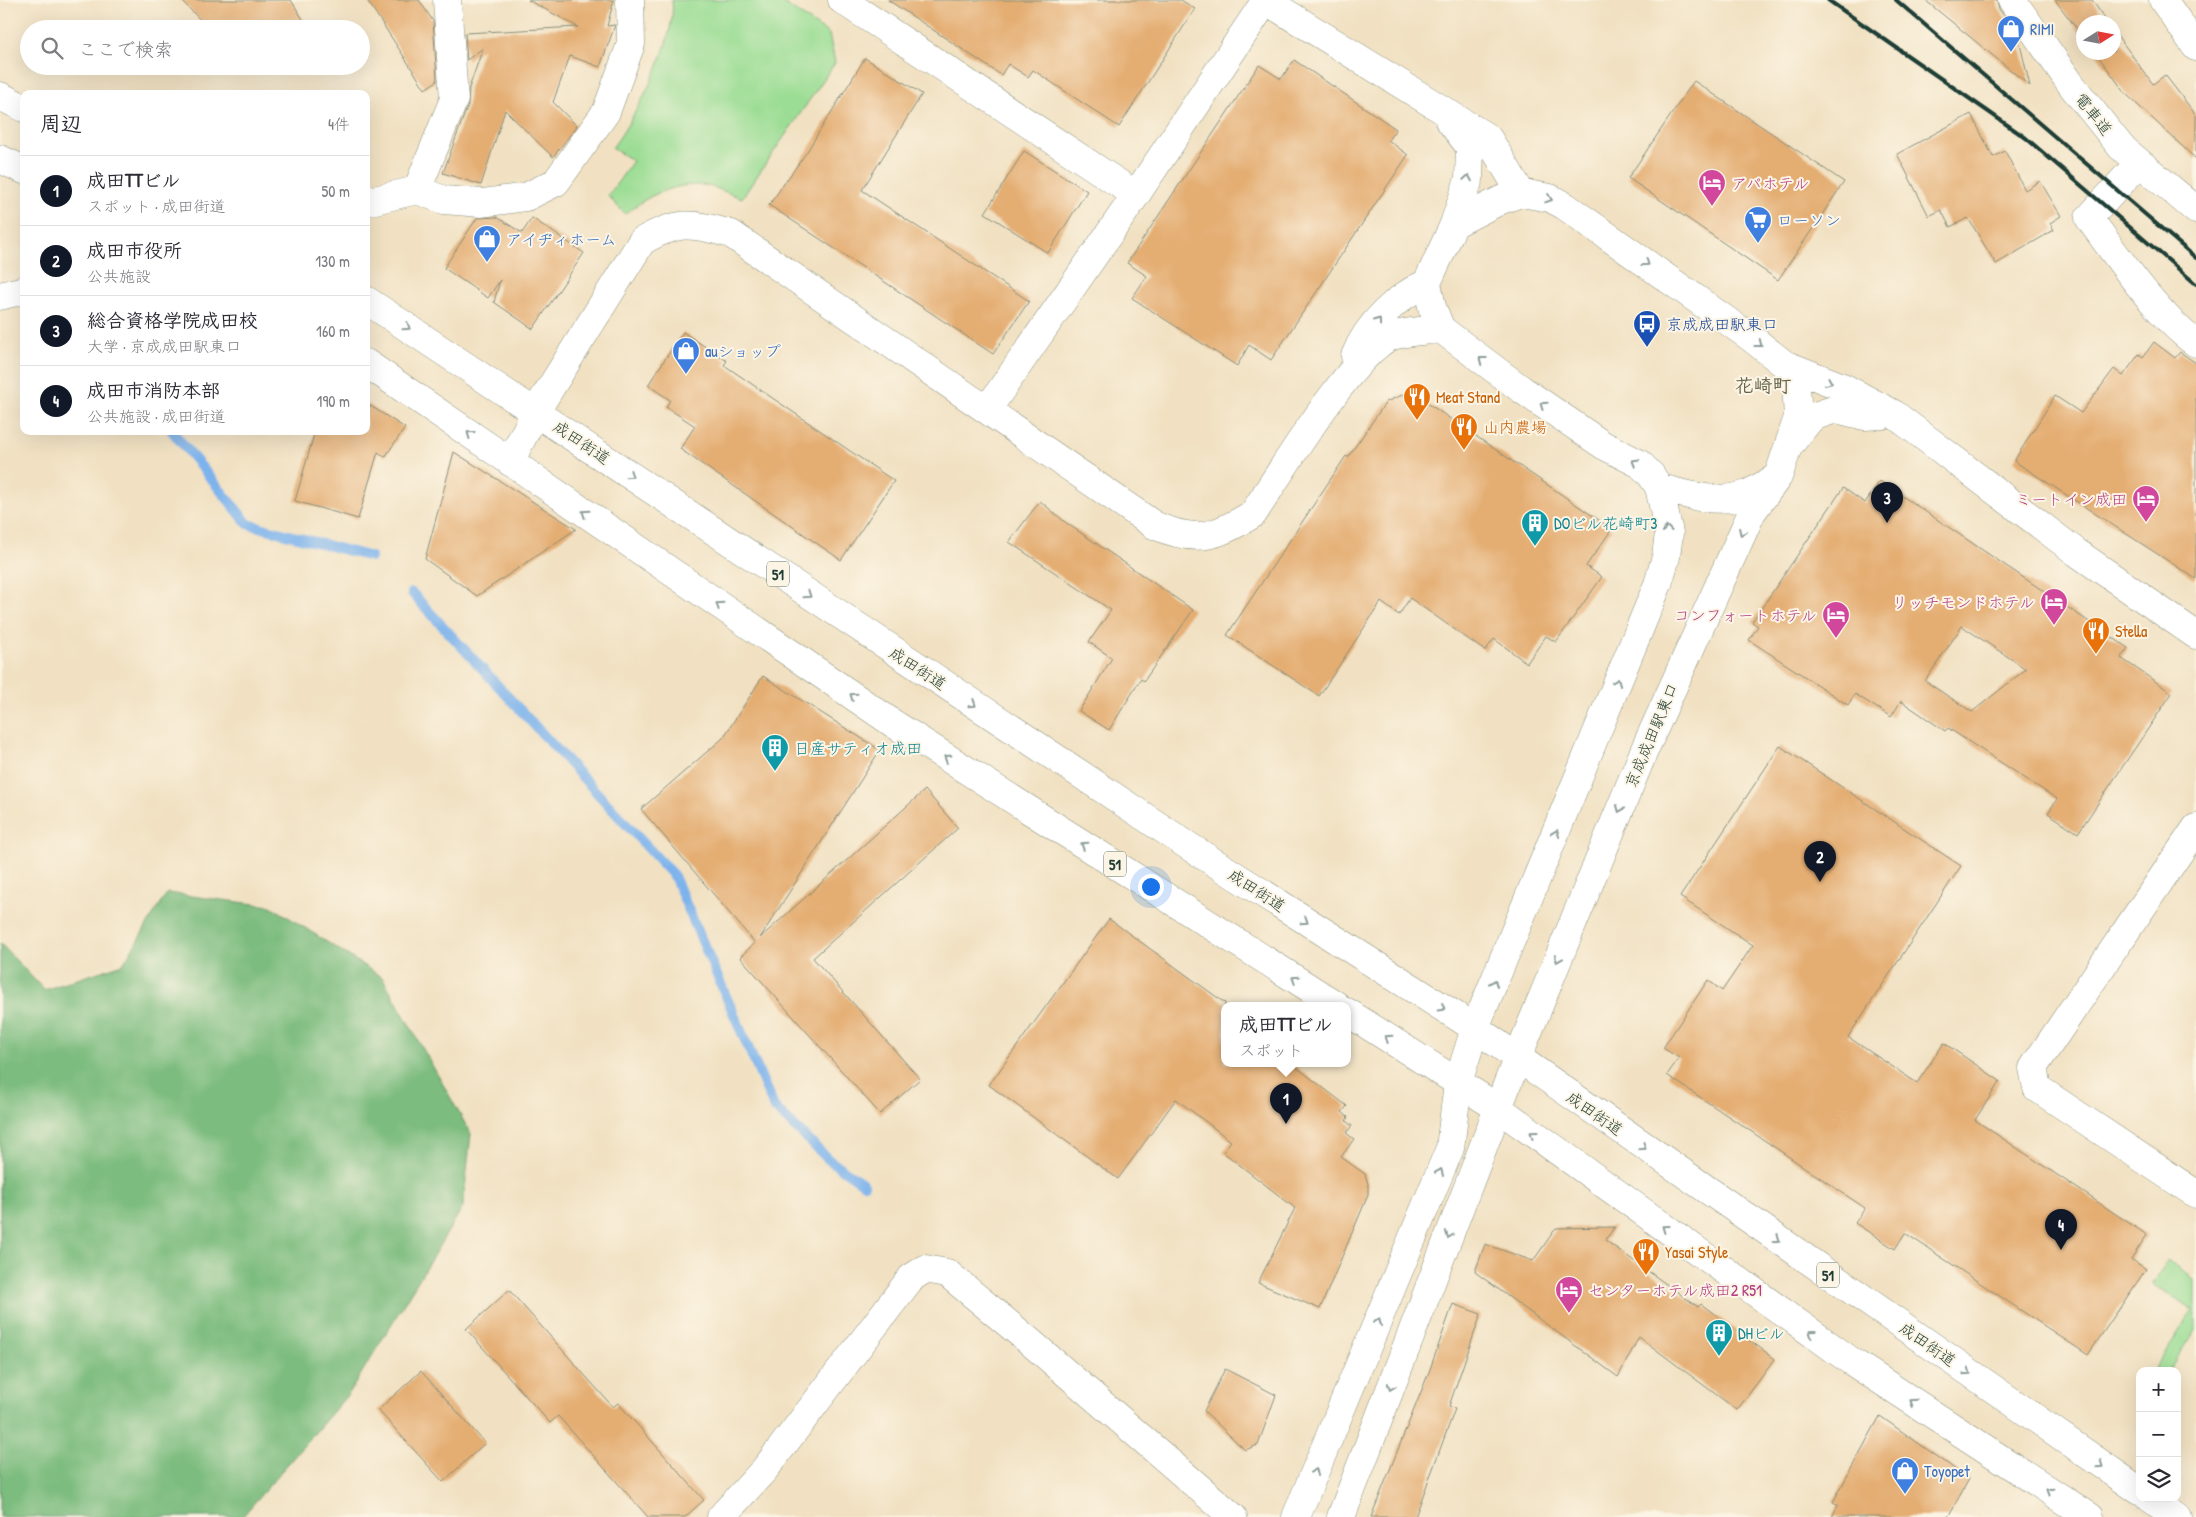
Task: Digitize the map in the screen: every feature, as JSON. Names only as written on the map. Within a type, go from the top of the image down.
[{"type":"main road","points":[[417,190],[454,100],[447,0]]},
{"type":"main road","points":[[370,201],[417,190],[444,200],[482,203],[526,197],[556,182],[606,112],[631,44],[630,0]]},
{"type":"main road","points":[[842,0],[1136,195]]},
{"type":"main road","points":[[988,410],[1136,195],[1265,0],[1488,138],[1522,193]]},
{"type":"main road","name":"電車道","points":[[2012,0],[2073,87],[2121,147],[2196,210]]},
{"type":"main road","points":[[2163,0],[2196,47]]},
{"type":"main road","points":[[0,96],[20,106]]},
{"type":"main road","points":[[1296,1517],[1450,1148],[1458,1083],[1475,1028],[1658,584],[1666,557],[1669,534],[1658,487],[1640,464],[1603,445],[1521,390],[1442,328],[1432,307],[1427,283],[1454,224],[1469,179],[1470,148],[1443,111]]},
{"type":"main road","points":[[0,159],[20,168]]},
{"type":"main road","points":[[2139,163],[2089,218],[2151,299],[2186,337],[2196,343]]},
{"type":"main road","name":"京成成田駅東口","points":[[1342,1517],[1517,1059],[1644,751],[1718,582],[1752,512],[1778,477],[1798,417],[1796,387],[1784,364],[1565,206],[1550,198],[1522,193],[1501,200],[1454,224]]},
{"type":"main road","points":[[510,462],[536,411],[642,241],[663,229],[695,224],[731,234],[1154,526],[1176,535],[1210,536],[1230,528],[1253,514],[1346,379],[1375,347],[1392,336],[1442,328]]},
{"type":"main road","points":[[1346,379],[1357,350],[1386,310],[1412,290],[1427,283]]},
{"type":"main road","points":[[0,296],[20,291]]},
{"type":"main road","name":"成田街道","points":[[370,303],[536,411],[870,637],[1190,847],[1475,1028],[2136,1488]]},
{"type":"main road","points":[[1784,364],[1845,388],[1894,414],[2076,552],[2196,635]]},
{"type":"main road","name":"51","points":[[370,366],[894,724],[1331,1002]]},
{"type":"main road","points":[[1789,445],[1812,417],[1836,409],[1864,416],[1894,414]]},
{"type":"main road","points":[[1658,487],[1692,497],[1746,495],[1778,477]]},
{"type":"main road","points":[[2196,828],[2033,1068],[2037,1088],[2196,1194]]},
{"type":"main road","points":[[1351,1015],[1498,1108],[1851,1361],[2090,1517]]},
{"type":"main road","points":[[721,1517],[765,1469],[911,1278],[925,1269],[947,1273],[1028,1340],[1233,1517]]},
{"type":"main road","points":[[2156,1502],[2177,1517]]},
{"type":"green space","points":[[672,0],[779,0],[829,34],[835,63],[742,198],[705,185],[689,185],[660,192],[625,214],[608,196],[633,161],[612,148],[643,98],[662,56],[672,16]]},
{"type":"green space","points":[[167,893],[271,906],[383,978],[471,1134],[463,1207],[350,1392],[242,1517],[0,1517],[0,943],[44,990],[123,964]]},
{"type":"green space","points":[[2167,1261],[2196,1280],[2196,1328],[2171,1367],[2156,1367],[2193,1310],[2153,1283]]},
{"type":"building","points":[[181,0],[291,0],[303,20],[200,20]]},
{"type":"building","points":[[367,0],[419,0],[433,21],[437,81],[425,89]]},
{"type":"building","points":[[528,0],[614,0],[607,26],[615,25],[600,67],[570,56],[553,102],[577,126],[553,157],[505,110],[481,185],[443,173],[468,105],[469,88],[483,48],[467,60],[465,33],[578,27]]},
{"type":"building","points":[[888,0],[1181,0],[1195,9],[1119,127],[1033,70],[1028,77],[1008,64],[1001,75]]},
{"type":"building","points":[[1925,0],[1997,0],[1999,9],[2018,36],[2030,86]]},
{"type":"building","points":[[2055,0],[2092,0],[2102,15],[2076,15],[2076,28]]},
{"type":"building","points":[[2121,41],[2153,84],[2165,75],[2196,115],[2196,159],[2126,94],[2101,60],[2121,60]]},
{"type":"building","points":[[865,58],[922,94],[862,190],[1029,301],[993,354],[769,205],[806,153]]},
{"type":"building","points":[[1294,60],[1396,129],[1388,140],[1408,155],[1271,360],[1249,345],[1237,366],[1132,298],[1147,276],[1127,263],[1259,65],[1281,79]]},
{"type":"building","points":[[1694,81],[1844,182],[1778,280],[1628,178]]},
{"type":"building","points":[[1971,114],[1993,157],[2005,151],[2025,190],[2040,181],[2061,216],[2050,223],[2054,230],[1996,264],[1968,218],[1950,227],[1941,210],[1929,216],[1897,154]]},
{"type":"building","points":[[1024,151],[1087,191],[1048,253],[985,213]]},
{"type":"building","points":[[497,217],[522,233],[532,218],[584,253],[533,329],[494,302],[500,280],[488,298],[444,268],[477,218]]},
{"type":"building","points":[[683,332],[727,361],[724,365],[894,481],[841,560],[680,449],[695,426],[666,407],[670,400],[648,385]]},
{"type":"building","points":[[2154,342],[2175,358],[2180,352],[2196,363],[2196,579],[2014,461],[2055,396],[2081,413],[2114,369],[2123,376],[2139,354],[2143,357]]},
{"type":"building","points":[[1402,395],[1417,396],[1612,529],[1586,566],[1602,577],[1556,642],[1546,636],[1527,663],[1494,639],[1485,651],[1410,598],[1399,615],[1381,602],[1319,696],[1227,635],[1346,456],[1348,457],[1386,402]]},
{"type":"building","points":[[370,406],[405,428],[385,457],[378,452],[358,519],[295,501],[314,435],[370,435]]},
{"type":"building","points":[[454,452],[576,529],[477,596],[425,559]]},
{"type":"building","points":[[1880,481],[2128,648],[2121,658],[2172,693],[2078,833],[2048,813],[2057,799],[1948,728],[1945,731],[1901,701],[1891,717],[1855,694],[1848,705],[1749,640],[1758,626],[1752,622],[1843,488],[1865,503]],"holes":[[[1962,626],[2026,669],[1972,712],[1925,681]]]},
{"type":"building","points":[[1040,501],[1065,522],[1193,610],[1144,681],[1141,679],[1109,730],[1079,711],[1112,658],[1089,642],[1111,610],[1009,542]]},
{"type":"building","points":[[763,676],[880,750],[760,938],[925,790],[958,828],[813,958],[920,1079],[880,1114],[740,957],[755,943],[641,809],[723,738]]},
{"type":"building","points":[[1780,746],[1961,866],[1848,1037],[1917,1083],[1944,1043],[2000,1081],[1975,1120],[2147,1235],[2131,1259],[2146,1269],[2088,1355],[1905,1233],[1895,1249],[1855,1223],[1865,1208],[1667,1075],[1679,1058],[1663,1048],[1708,980],[1722,991],[1753,945],[1680,897]]},
{"type":"building","points":[[1109,919],[1224,1002],[1221,1002],[1221,1067],[1296,1067],[1347,1106],[1342,1112],[1348,1117],[1346,1121],[1352,1126],[1346,1133],[1354,1139],[1341,1157],[1365,1174],[1368,1184],[1368,1195],[1320,1309],[1258,1283],[1295,1208],[1223,1152],[1231,1141],[1176,1099],[1118,1179],[989,1085]]},
{"type":"building","points":[[1615,1227],[1605,1240],[1698,1307],[1701,1304],[1775,1359],[1737,1410],[1639,1337],[1618,1377],[1475,1272],[1485,1244],[1533,1261],[1556,1228]]},
{"type":"building","points":[[509,1290],[613,1407],[618,1403],[704,1500],[685,1517],[648,1517],[558,1416],[550,1423],[466,1329]]},
{"type":"building","points":[[1453,1304],[1481,1314],[1449,1406],[1455,1409],[1415,1517],[1371,1517],[1429,1372]]},
{"type":"building","points":[[1225,1369],[1276,1395],[1258,1445],[1245,1450],[1204,1411]]},
{"type":"building","points":[[421,1371],[485,1443],[443,1482],[378,1410]]},
{"type":"building","points":[[1880,1416],[1969,1479],[1948,1517],[1832,1517],[1838,1505],[1833,1502]]},
{"type":"waterway","points":[[175,435],[248,524],[371,557]]},
{"type":"waterway","points":[[412,593],[674,876],[774,1107],[829,1160],[864,1184]]},
{"type":"railway","points":[[1828,0],[2026,138],[2196,284]]},
{"type":"railway","points":[[1896,0],[2196,258]]},
{"type":"place","name":"RIMI","points":[[2011,53]]},
{"type":"place","name":"アパホテル","points":[[1712,207]]},
{"type":"place","name":"ローソン","points":[[1758,244]]},
{"type":"place","name":"アイヂィホーム","points":[[487,263]]},
{"type":"place","name":"京成成田駅東口","points":[[1647,348]]},
{"type":"place","name":"auショップ","points":[[686,375]]},
{"type":"place","name":"Meat Stand","points":[[1417,421]]},
{"type":"place","name":"山内農場","points":[[1464,451]]},
{"type":"place","name":"総合資格学院成田校","points":[[1887,523]]},
{"type":"place","name":"ミートイン成田","points":[[2146,523]]},
{"type":"place","name":"DOビル花崎町3","points":[[1535,547]]},
{"type":"place","name":"リッチモンドホテル","points":[[2054,626]]},
{"type":"place","name":"コンフォートホテル","points":[[1836,639]]},
{"type":"place","name":"Stella","points":[[2096,655]]},
{"type":"place","name":"日産サティオ成田","points":[[775,772]]},
{"type":"place","name":"成田市役所","points":[[1820,882]]},
{"type":"place","name":"成田TTビル","points":[[1286,1124]]},
{"type":"place","name":"成田市消防本部","points":[[2061,1250]]},
{"type":"place","name":"Yasai Style","points":[[1646,1276]]},
{"type":"place","name":"センターホテル成田2 R51","points":[[1569,1314]]},
{"type":"place","name":"DHビル","points":[[1719,1357]]},
{"type":"place","name":"Toyopet","points":[[1905,1495]]},
{"type":"district","name":"花崎町","points":[[1763,385]]}]
